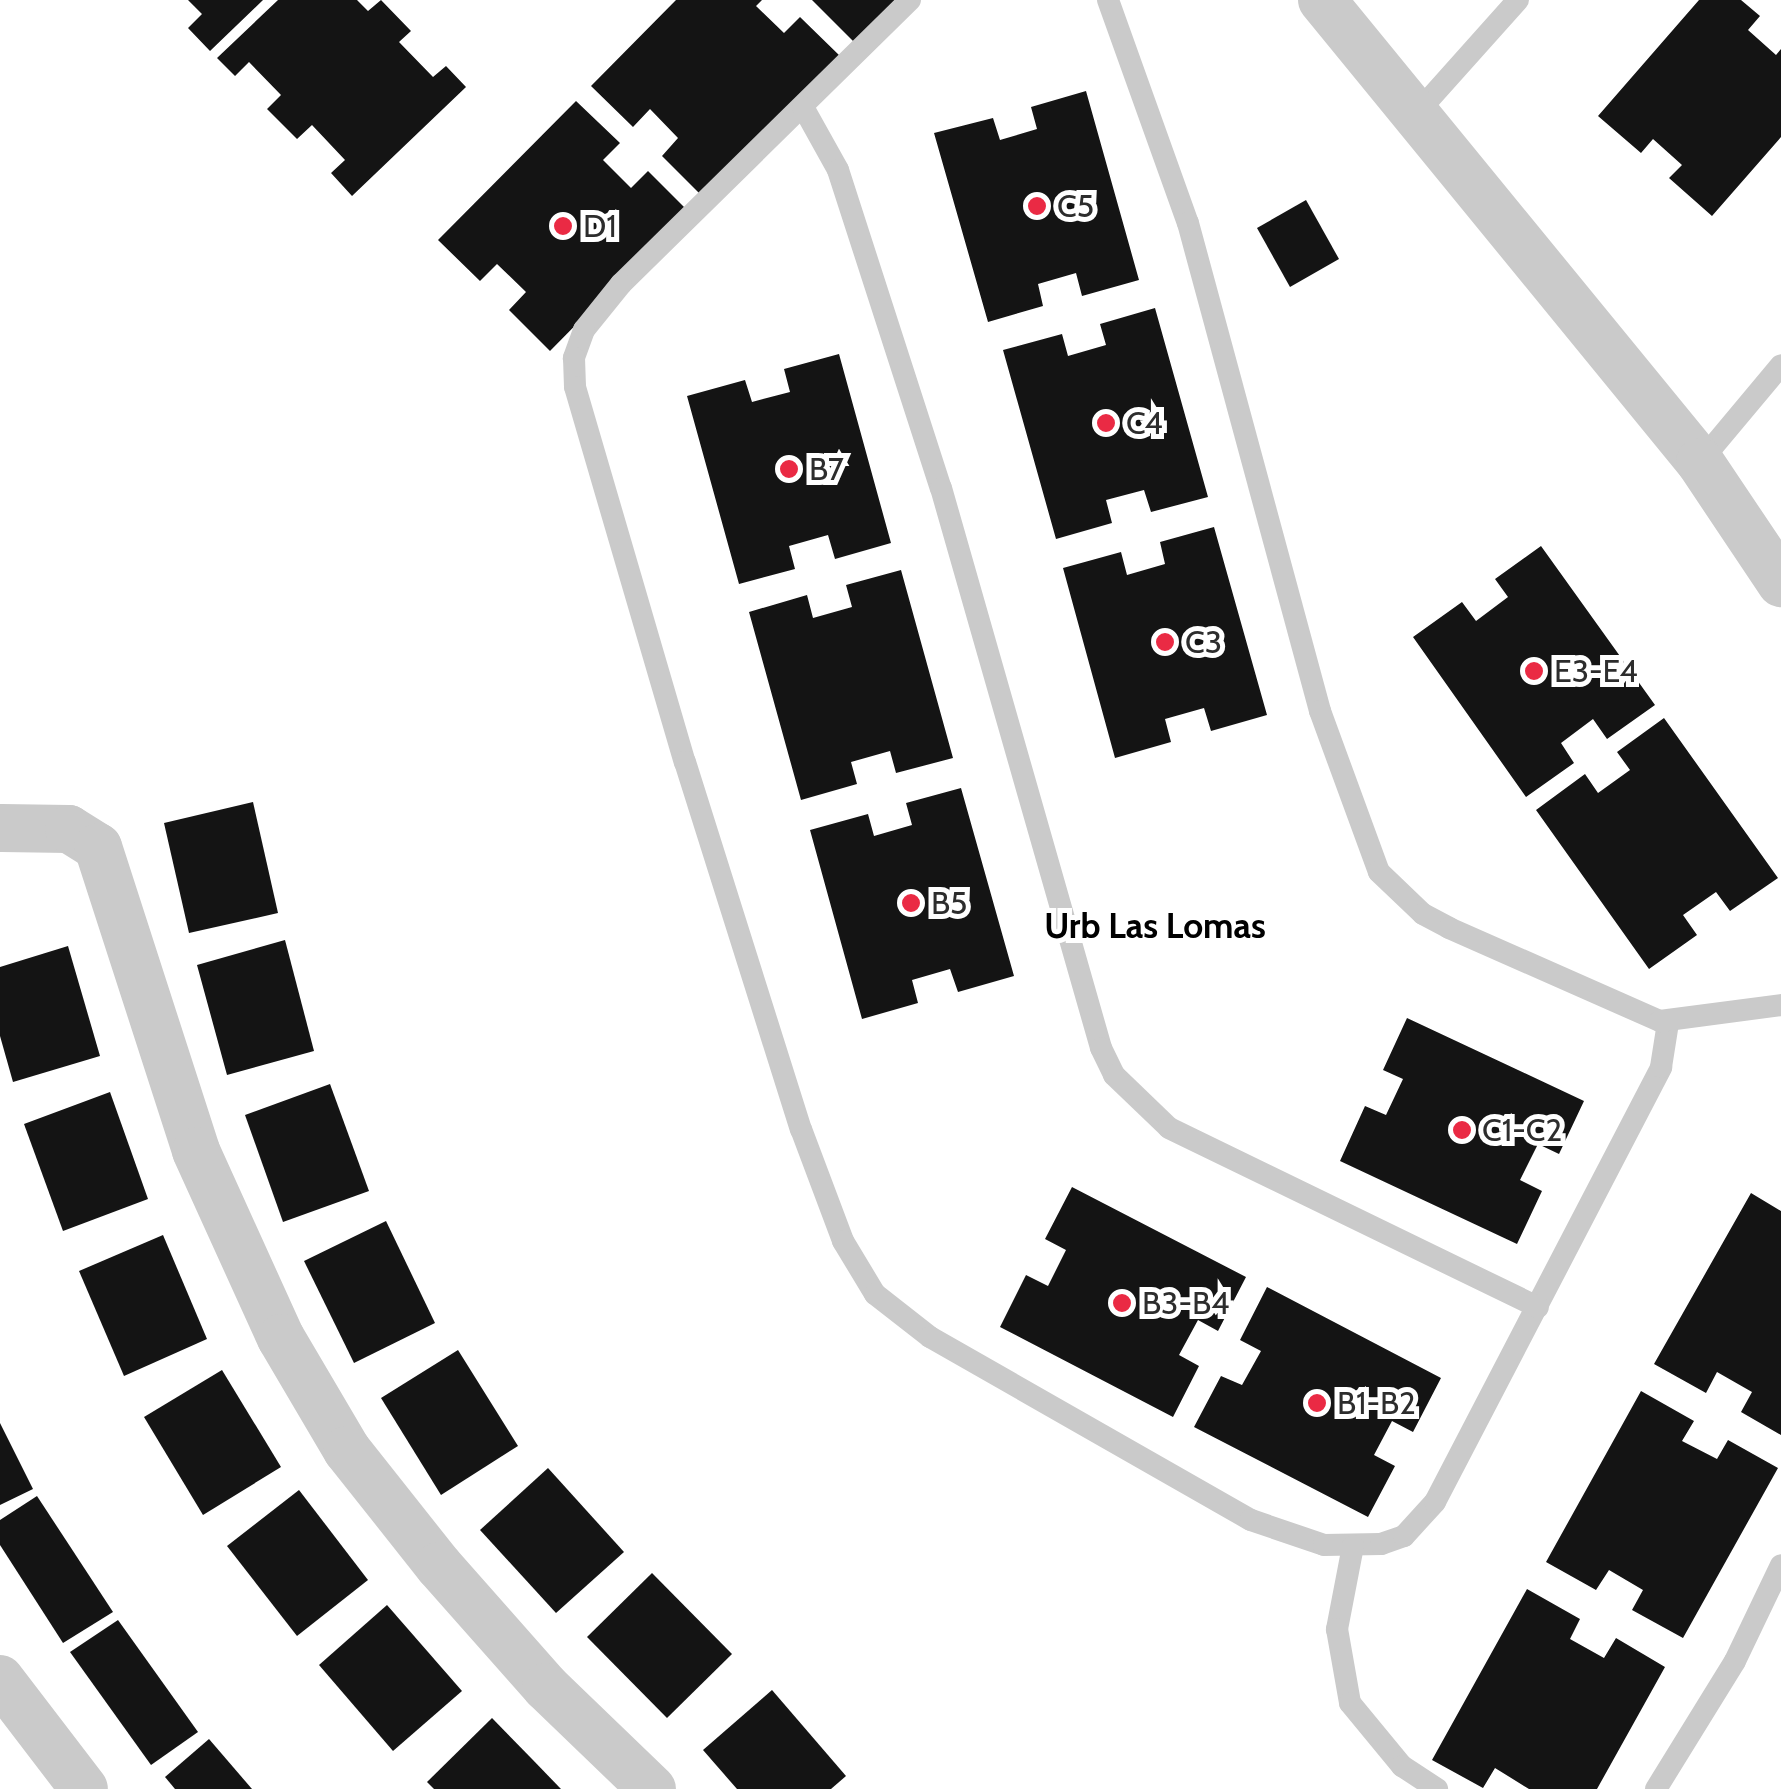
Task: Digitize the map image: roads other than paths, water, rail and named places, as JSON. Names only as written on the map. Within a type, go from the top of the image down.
[{"type":"street","points":[[1322,0],[1700,462],[1781,583]]},
{"type":"street","points":[[2,828],[69,829],[98,846],[196,1151],[281,1338],[348,1450],[439,1566],[546,1687],[652,1789]]},
{"type":"street","points":[[0,1679],[84,1789]]},
{"type":"lane","points":[[910,0],[621,284],[584,330],[573,373],[685,762],[801,1130],[843,1241],[875,1294],[930,1337],[1251,1520],[1286,1536],[1353,1546],[1404,1536],[1422,1521],[1538,1306],[1661,1066],[1668,1023]]},
{"type":"lane","points":[[1108,0],[1188,223],[1320,711],[1380,872],[1423,914],[1449,928],[1668,1023],[1781,1005]]},
{"type":"lane","points":[[1416,114],[1518,0]]},
{"type":"lane","points":[[803,108],[838,170],[941,488],[1101,1048],[1114,1075],[1169,1128],[1538,1306]]},
{"type":"lane","points":[[1700,462],[1781,365]]},
{"type":"lane","points":[[1353,1546],[1337,1629],[1350,1704],[1402,1766],[1436,1789]]},
{"type":"lane","points":[[1656,1789],[1735,1662],[1781,1566]]},
{"type":"place","name":"C5","points":[[1037,206]]},
{"type":"place","name":"D1","points":[[563,226]]},
{"type":"place","name":"C4","points":[[1106,423]]},
{"type":"place","name":"B7","points":[[789,469]]},
{"type":"place","name":"C3","points":[[1165,642]]},
{"type":"place","name":"E3-E4","points":[[1534,671]]},
{"type":"place","name":"B5","points":[[911,903]]},
{"type":"place","name":"C1-C2","points":[[1462,1130]]},
{"type":"place","name":"B3-B4","points":[[1122,1303]]},
{"type":"place","name":"B1-B2","points":[[1317,1403]]},
{"type":"district","name":"Urb Las Lomas","points":[[1155,926]]}]
